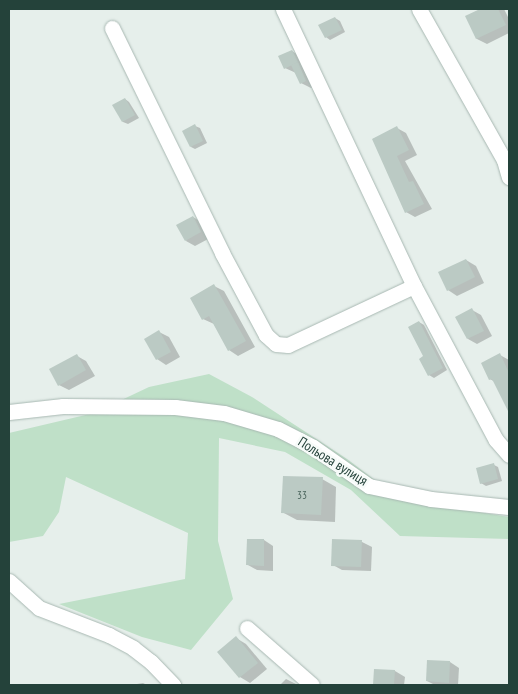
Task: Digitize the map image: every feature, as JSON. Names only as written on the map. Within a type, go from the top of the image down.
[{"type":"street","points":[[283,9],[414,286],[496,440],[509,454]]},
{"type":"street","points":[[419,9],[504,160],[509,177]]},
{"type":"street","points":[[112,28],[222,253],[266,335],[276,344],[288,344],[414,286]]},
{"type":"street","name":"Польова вулиця","points":[[9,412],[63,406],[156,407],[224,413],[286,433],[313,446],[370,486],[431,498],[509,507]]},
{"type":"street","points":[[9,580],[39,608],[109,635],[133,648],[151,662],[173,685]]},
{"type":"street","points":[[246,628],[312,685]]},
{"type":"green space","points":[[209,374],[252,397],[347,459],[400,499],[509,517],[509,539],[400,536],[351,490],[285,452],[219,438],[218,541],[233,599],[191,650],[142,637],[59,604],[185,579],[188,533],[66,477],[59,512],[43,536],[9,542],[9,433],[94,413],[149,387]]},
{"type":"building","points":[[480,9],[498,9],[506,25],[476,39],[465,16]]},
{"type":"building","points":[[335,17],[342,30],[325,38],[318,25]]},
{"type":"building","points":[[292,50],[298,62],[284,69],[278,56]]},
{"type":"building","points":[[298,62],[306,81],[300,84],[291,65]]},
{"type":"building","points":[[125,98],[135,115],[122,122],[112,105]]},
{"type":"building","points":[[195,124],[203,141],[190,147],[182,131]]},
{"type":"building","points":[[397,126],[409,150],[397,156],[409,182],[413,181],[424,204],[405,213],[372,139]]},
{"type":"building","points":[[193,216],[201,232],[185,241],[176,225]]},
{"type":"building","points":[[466,259],[475,277],[447,291],[438,272]]},
{"type":"building","points":[[214,284],[246,341],[228,351],[209,316],[202,320],[190,298]]},
{"type":"building","points":[[472,308],[484,331],[467,339],[455,317]]},
{"type":"building","points":[[419,321],[443,368],[428,376],[419,359],[423,356],[408,327]]},
{"type":"building","points":[[159,330],[171,352],[156,360],[144,339]]},
{"type":"building","points":[[500,353],[509,373],[509,413],[492,379],[489,380],[481,363]]},
{"type":"building","points":[[77,354],[86,370],[58,386],[49,369]]},
{"type":"building","points":[[494,463],[498,479],[480,484],[476,468]]},
{"type":"building","points":[[283,476],[323,477],[321,515],[281,513]]},
{"type":"building","points":[[247,539],[264,539],[264,566],[246,565]]},
{"type":"building","points":[[332,539],[362,540],[361,567],[331,566]]},
{"type":"building","points":[[236,636],[258,663],[239,678],[217,652]]},
{"type":"building","points":[[427,660],[450,661],[449,683],[426,681]]},
{"type":"building","points":[[374,669],[395,670],[394,685],[373,685]]}]
